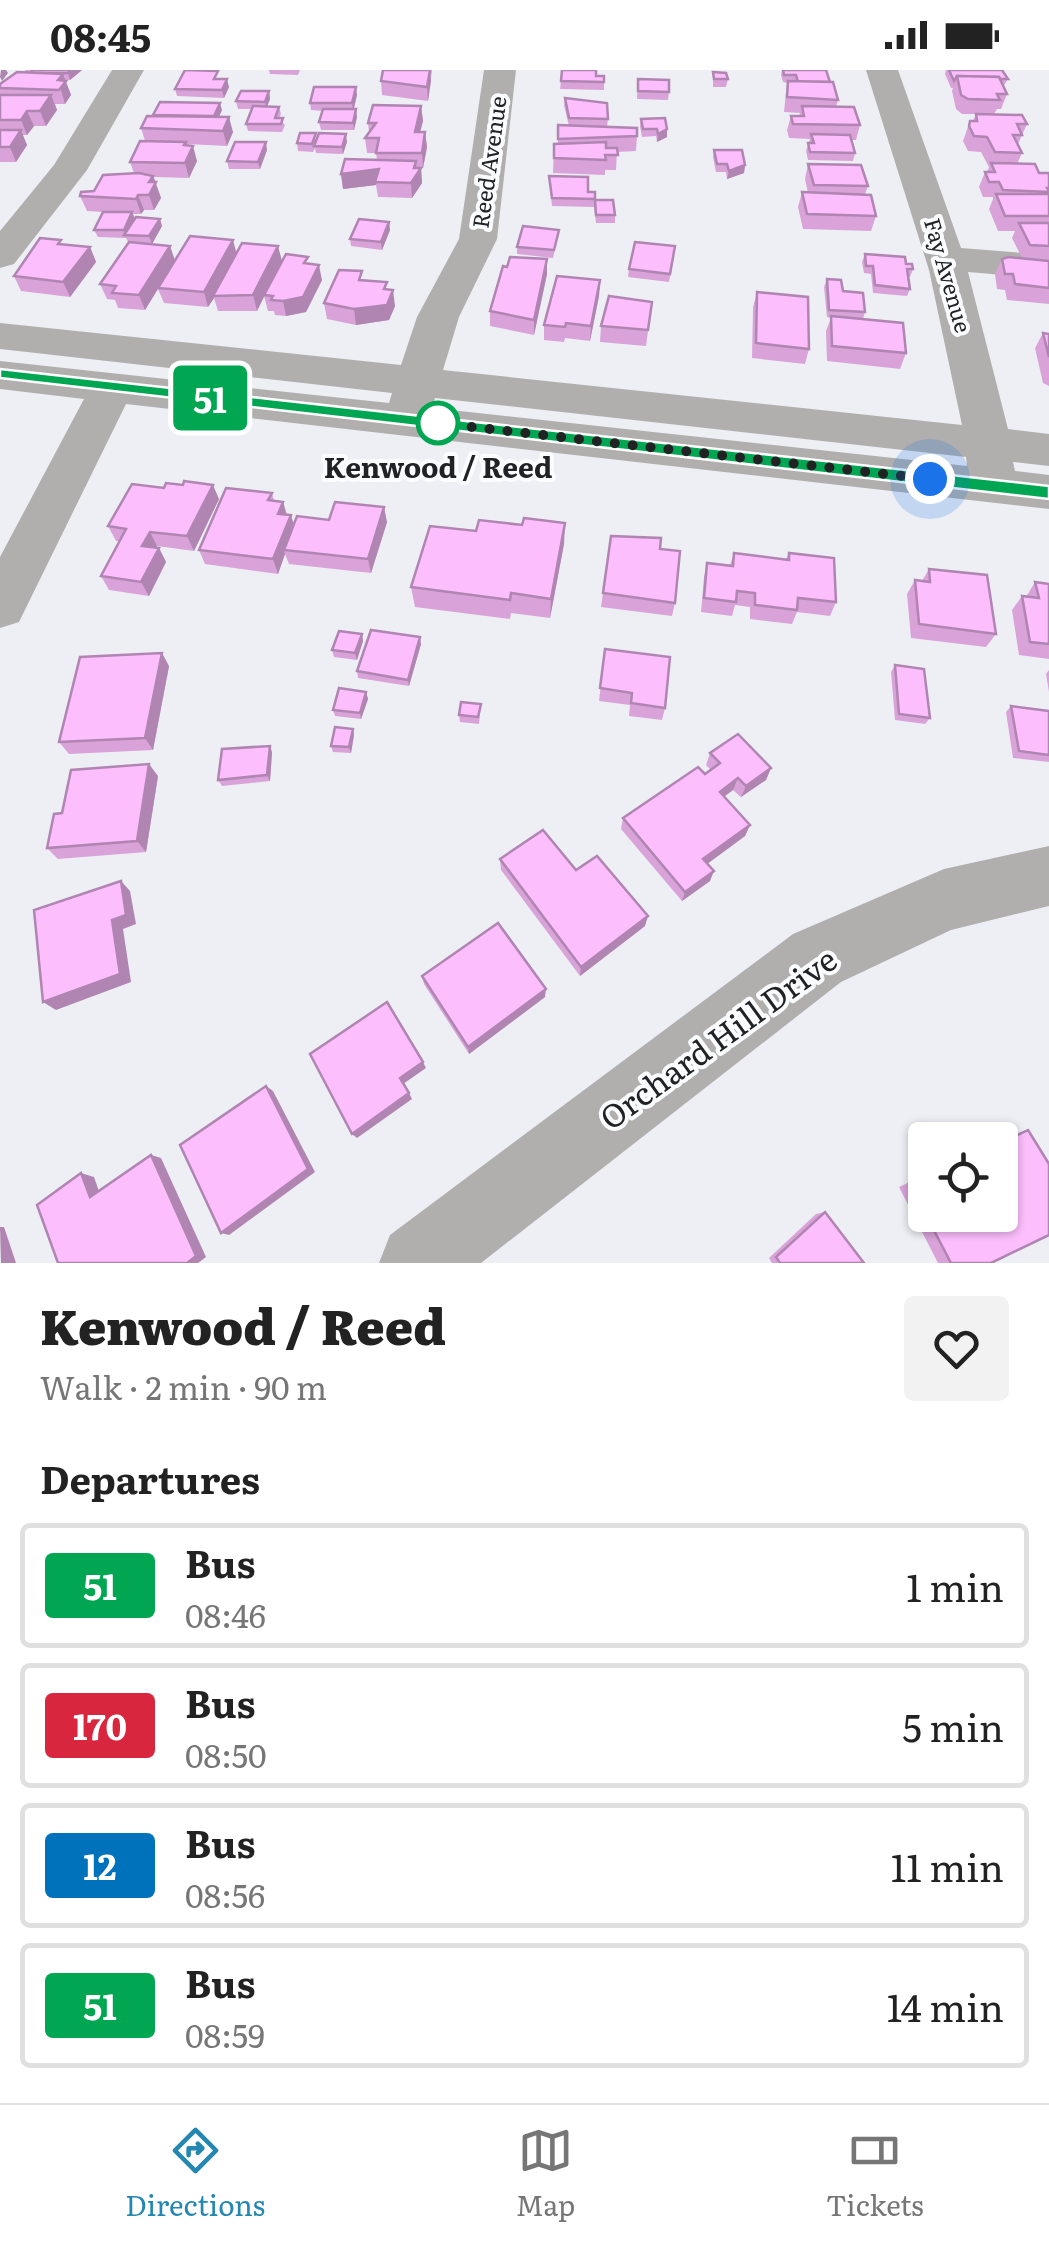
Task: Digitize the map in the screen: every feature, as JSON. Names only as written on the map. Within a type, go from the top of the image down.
[{"type":"street","points":[[0,256],[70,170],[128,70]]},
{"type":"street","name":"Reed Avenue","points":[[412,401],[438,318],[478,239],[500,70]]},
{"type":"street","name":"Fay Avenue","points":[[882,70],[947,259],[990,465]]},
{"type":"street","points":[[947,259],[1049,266]]},
{"type":"street","points":[[0,336],[412,401],[990,465],[1049,492]]},
{"type":"street","points":[[0,374],[112,386],[412,401]]},
{"type":"street","points":[[0,607],[112,386]]},
{"type":"street","points":[[990,465],[1049,450]]},
{"type":"street","name":"Orchard Hill Drive","points":[[418,1263],[817,958],[944,900],[1049,876]]},
{"type":"building","points":[[32,70],[71,70],[31,73]]},
{"type":"building","points":[[185,70],[218,71],[214,79],[227,79],[222,90],[175,89]]},
{"type":"building","points":[[383,70],[430,70],[427,87],[381,81]]},
{"type":"building","points":[[562,70],[596,70],[596,76],[604,76],[604,82],[561,81]]},
{"type":"building","points":[[783,70],[826,70],[830,82],[798,82],[796,75],[784,75]]},
{"type":"building","points":[[949,70],[1002,70],[1008,79],[957,76],[954,81]]},
{"type":"building","points":[[17,72],[63,74],[58,80],[66,81],[59,90],[0,88]]},
{"type":"building","points":[[713,72],[726,73],[728,79],[714,79]]},
{"type":"building","points":[[957,76],[999,77],[1007,94],[997,94],[1000,100],[968,99],[961,95]]},
{"type":"building","points":[[638,79],[669,80],[669,92],[638,91]]},
{"type":"building","points":[[788,81],[833,82],[838,100],[787,97]]},
{"type":"building","points":[[314,87],[356,87],[352,103],[310,103]]},
{"type":"building","points":[[241,91],[269,91],[265,102],[236,101]]},
{"type":"building","points":[[0,95],[51,95],[40,111],[27,111],[21,120],[0,120]]},
{"type":"building","points":[[565,98],[607,103],[608,119],[569,118]]},
{"type":"building","points":[[160,102],[220,103],[214,116],[153,115]]},
{"type":"building","points":[[373,105],[421,106],[415,132],[425,132],[422,153],[376,153],[379,138],[365,138],[376,123],[368,123]]},
{"type":"building","points":[[253,106],[279,107],[275,118],[283,118],[281,124],[246,124]]},
{"type":"building","points":[[802,106],[854,107],[860,125],[793,124],[791,116],[804,116]]},
{"type":"building","points":[[323,109],[356,109],[353,123],[319,122]]},
{"type":"building","points":[[976,114],[1022,115],[1027,124],[1017,124],[1022,135],[1013,135],[1022,153],[995,152],[987,137],[974,136],[969,126],[970,121],[977,121]]},
{"type":"building","points":[[147,116],[229,117],[223,131],[141,128]]},
{"type":"building","points":[[665,118],[667,129],[658,134],[657,129],[643,129],[641,119]]},
{"type":"building","points":[[558,125],[637,128],[637,136],[558,139]]},
{"type":"building","points":[[0,130],[21,130],[10,147],[0,147]]},
{"type":"building","points":[[300,133],[316,133],[312,144],[297,143]]},
{"type":"building","points":[[319,133],[346,134],[342,147],[314,146]]},
{"type":"building","points":[[811,134],[850,135],[855,153],[810,152],[808,143],[814,143]]},
{"type":"building","points":[[140,141],[186,142],[184,145],[193,146],[185,163],[130,162]]},
{"type":"building","points":[[235,142],[266,142],[258,162],[227,161]]},
{"type":"building","points":[[606,142],[606,148],[617,148],[618,155],[605,155],[606,160],[554,158],[554,144]]},
{"type":"building","points":[[714,150],[742,150],[745,165],[729,171],[727,164],[717,164]]},
{"type":"building","points":[[345,159],[416,161],[414,168],[421,168],[411,183],[375,182],[379,169],[341,174]]},
{"type":"building","points":[[991,163],[1035,164],[1039,173],[1049,173],[1049,192],[1003,190],[999,182],[989,182],[985,172],[995,172]]},
{"type":"building","points":[[808,164],[861,165],[868,186],[814,185]]},
{"type":"building","points":[[103,175],[153,176],[149,182],[156,182],[149,195],[138,195],[136,199],[80,196],[81,192],[94,191]]},
{"type":"building","points":[[549,176],[588,177],[588,192],[595,192],[595,199],[552,198]]},
{"type":"building","points":[[802,192],[871,195],[876,216],[807,214]]},
{"type":"building","points":[[996,194],[1049,194],[1049,216],[1005,216]]},
{"type":"building","points":[[595,200],[613,200],[615,215],[596,215]]},
{"type":"building","points":[[103,212],[132,212],[124,230],[94,230]]},
{"type":"building","points":[[136,217],[160,219],[149,236],[124,235]]},
{"type":"building","points":[[359,219],[389,222],[381,242],[350,239]]},
{"type":"building","points":[[1019,223],[1049,223],[1049,246],[1030,245]]},
{"type":"building","points":[[523,226],[559,230],[554,250],[517,247]]},
{"type":"building","points":[[190,236],[233,240],[204,292],[158,288]]},
{"type":"building","points":[[40,238],[90,247],[63,282],[14,276]]},
{"type":"building","points":[[129,242],[170,246],[139,295],[112,293],[116,286],[100,284]]},
{"type":"building","points":[[635,242],[675,246],[670,274],[629,269]]},
{"type":"building","points":[[242,243],[278,246],[253,295],[213,296]]},
{"type":"building","points":[[286,254],[308,257],[304,263],[319,265],[303,297],[271,300],[273,296],[264,295]]},
{"type":"building","points":[[865,254],[905,257],[906,264],[912,264],[913,269],[907,269],[910,289],[875,285],[873,266],[866,266]]},
{"type":"building","points":[[510,257],[547,259],[534,320],[490,311],[503,266],[507,267]]},
{"type":"building","points":[[1002,259],[1049,261],[1049,288],[1015,284],[1013,274],[1005,274]]},
{"type":"building","points":[[339,270],[362,271],[359,280],[387,282],[384,289],[393,290],[387,305],[354,309],[324,303]]},
{"type":"building","points":[[557,276],[600,280],[591,326],[544,325]]},
{"type":"building","points":[[827,279],[841,280],[843,291],[863,293],[865,312],[829,310]]},
{"type":"building","points":[[757,292],[808,297],[809,349],[756,343]]},
{"type":"building","points":[[609,296],[652,302],[648,330],[601,326]]},
{"type":"building","points":[[831,316],[903,323],[906,353],[832,346]]},
{"type":"building","points":[[1043,333],[1049,334],[1049,357]]},
{"type":"building","points":[[184,481],[213,485],[187,536],[150,532],[142,546],[159,548],[141,582],[101,576],[126,529],[108,526],[132,484],[164,488],[166,483],[183,485]]},
{"type":"building","points":[[226,488],[272,493],[268,500],[283,502],[278,514],[291,515],[273,559],[199,550]]},
{"type":"building","points":[[335,502],[384,507],[368,559],[284,550],[297,516],[329,520]]},
{"type":"building","points":[[524,518],[565,523],[551,599],[511,593],[510,600],[411,587],[430,526],[476,531],[479,520],[522,525]]},
{"type":"building","points":[[611,536],[661,538],[660,549],[680,551],[675,603],[603,593]]},
{"type":"building","points":[[734,553],[789,560],[789,553],[834,558],[836,602],[798,598],[797,610],[755,605],[755,593],[737,591],[736,602],[704,598],[707,563],[733,566]]},
{"type":"building","points":[[929,569],[987,575],[996,634],[919,624],[915,580],[930,582]]},
{"type":"building","points":[[1035,582],[1049,584],[1049,644],[1030,642],[1022,596],[1039,598]]},
{"type":"building","points":[[371,630],[420,637],[408,680],[357,671]]},
{"type":"building","points":[[339,631],[362,634],[355,653],[332,650]]},
{"type":"building","points":[[605,649],[670,657],[665,708],[631,703],[632,693],[600,688]]},
{"type":"building","points":[[162,653],[145,738],[59,742],[80,657]]},
{"type":"building","points":[[895,665],[924,669],[930,718],[899,714]]},
{"type":"building","points":[[339,688],[366,692],[360,713],[333,710]]},
{"type":"building","points":[[461,702],[481,704],[478,717],[459,715]]},
{"type":"building","points":[[1011,706],[1049,711],[1049,755],[1019,751]]},
{"type":"building","points":[[335,727],[353,729],[349,747],[331,746]]},
{"type":"building","points":[[738,734],[771,768],[746,786],[738,778],[720,792],[750,825],[703,859],[714,871],[685,892],[623,818],[698,767],[705,774],[720,763],[710,753]]},
{"type":"building","points":[[270,746],[267,775],[218,780],[222,749]]},
{"type":"building","points":[[149,764],[137,841],[47,848],[54,814],[62,813],[71,770]]},
{"type":"building","points":[[543,830],[576,870],[597,856],[648,916],[581,967],[500,859]]},
{"type":"building","points":[[121,881],[126,915],[112,920],[120,974],[43,1002],[34,910]]},
{"type":"building","points":[[498,923],[546,989],[468,1047],[422,976]]},
{"type":"building","points":[[387,1002],[423,1062],[400,1078],[409,1093],[352,1134],[310,1054]]},
{"type":"building","points":[[266,1086],[308,1169],[221,1233],[180,1145]]},
{"type":"building","points":[[1028,1130],[1049,1164],[1049,1235],[991,1263],[951,1263],[935,1232],[1018,1232],[1018,1135]]},
{"type":"building","points":[[151,1155],[196,1256],[187,1263],[58,1263],[37,1205],[81,1173],[90,1197]]},
{"type":"building","points":[[825,1212],[864,1263],[780,1263],[776,1257]]},
{"type":"bus line","name":"51","points":[[0,374],[1049,492]]},
{"type":"place","name":"Kenwood / Reed","points":[[438,423]]},
{"type":"route","points":[[438,423],[428,422],[930,479]]}]
